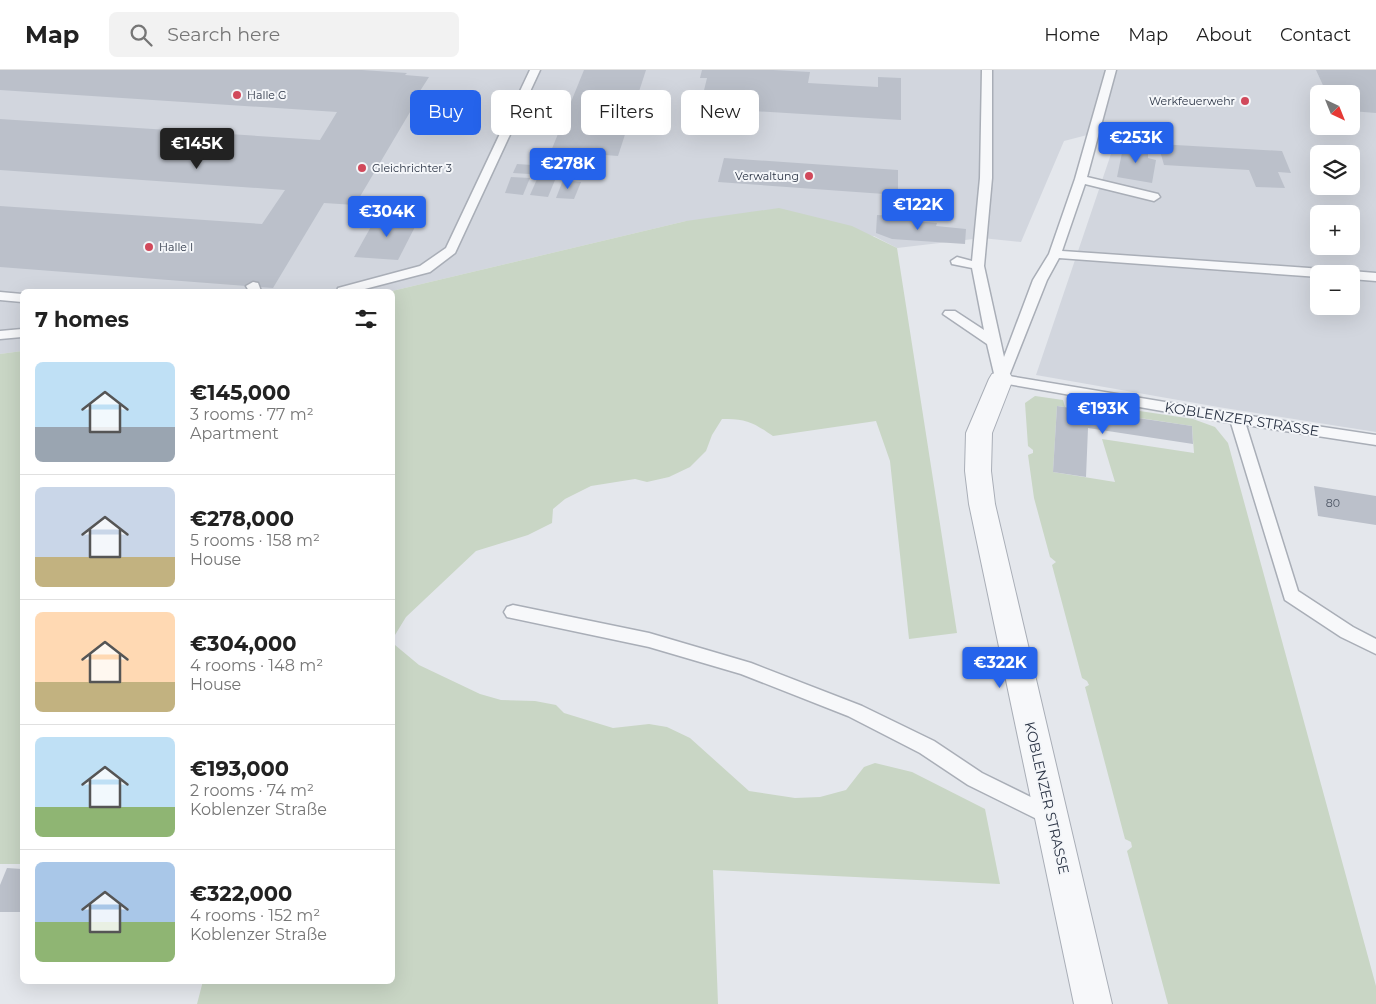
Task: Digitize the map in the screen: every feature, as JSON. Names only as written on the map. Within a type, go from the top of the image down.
[{"type":"street","name":"KOBLENZER STRASSE","points":[[1001,379],[980,433],[978,471],[982,504],[1093,1004]]},
{"type":"lane","points":[[350,289],[425,269],[452,250],[535,70]]},
{"type":"lane","points":[[987,70],[986,178],[978,266],[1001,379]]},
{"type":"lane","points":[[1001,379],[1040,280],[1055,254],[1081,179],[1111,70]]},
{"type":"lane","points":[[1081,179],[1154,197]]},
{"type":"lane","points":[[1055,254],[1310,272]]},
{"type":"lane","points":[[957,261],[978,266]]},
{"type":"lane","points":[[1360,275],[1376,276]]},
{"type":"lane","points":[[0,296],[20,298]]},
{"type":"lane","points":[[950,314],[994,342]]},
{"type":"lane","points":[[0,335],[20,333]]},
{"type":"lane","name":"KOBLENZER STRASSE","points":[[1001,379],[1237,419],[1376,440]]},
{"type":"lane","points":[[1237,419],[1291,595],[1348,632],[1376,647]]},
{"type":"lane","points":[[513,612],[649,640],[745,668],[855,711],[927,747],[974,779],[1052,817]]},
{"type":"shaded area","points":[[0,70],[1376,70],[1376,432],[1036,375],[1112,151],[1095,133],[1064,141],[1021,242],[982,238],[897,248],[874,236],[686,221],[395,290],[20,289],[20,351],[0,354]]},
{"type":"green space","points":[[779,208],[852,226],[897,248],[957,633],[909,639],[890,461],[876,421],[773,436],[749,422],[737,419],[722,419],[712,435],[706,451],[690,467],[669,477],[647,482],[635,479],[591,486],[565,499],[553,509],[552,523],[528,535],[476,551],[406,617],[395,635],[395,290],[686,221]]},
{"type":"green space","points":[[20,351],[20,864],[0,864],[0,354]]},
{"type":"green space","points":[[1035,396],[1063,400],[1065,407],[1057,406],[1053,472],[1115,482],[1102,439],[1194,453],[1192,426],[1094,411],[1093,404],[1193,419],[1215,427],[1228,443],[1376,986],[1376,1004],[1168,1004],[1127,851],[1132,847],[1131,842],[1125,839],[1085,687],[1089,685],[1082,678],[1052,565],[1056,562],[1050,557],[1034,498],[1028,455],[1033,453],[1033,450],[1028,446],[1025,403]]},
{"type":"green space","points":[[395,645],[419,665],[480,694],[501,700],[535,701],[556,705],[564,713],[613,728],[649,724],[667,727],[690,738],[749,791],[795,798],[820,797],[846,790],[864,767],[875,763],[912,772],[985,809],[1000,884],[713,870],[718,1004],[197,1004],[202,984],[395,984]]},
{"type":"building","points":[[0,70],[362,70],[407,73],[405,75],[429,77],[421,90],[410,90],[410,112],[355,205],[324,203],[273,288],[0,267],[0,206],[262,224],[285,190],[0,170],[0,119],[320,140],[337,112],[0,90]]},
{"type":"building","points":[[584,70],[646,70],[639,90],[581,90],[581,135],[625,135],[618,156],[551,151],[558,135],[571,135],[571,102]]},
{"type":"building","points":[[702,70],[773,70],[810,72],[808,83],[878,87],[878,77],[901,78],[901,120],[759,111],[759,90],[704,90],[707,78],[700,78]]},
{"type":"building","points":[[1316,70],[1376,70],[1376,113],[1360,112],[1360,85],[1323,85]]},
{"type":"building","points":[[1124,143],[1148,147],[1148,158],[1156,160],[1152,183],[1117,177]]},
{"type":"building","points":[[1158,144],[1282,151],[1291,173],[1278,172],[1285,188],[1256,187],[1249,170],[1164,165]]},
{"type":"building","name":"Verwaltung","points":[[724,158],[898,170],[898,195],[718,182]]},
{"type":"building","points":[[517,164],[579,168],[576,177],[513,173]]},
{"type":"building","points":[[511,177],[530,178],[523,195],[505,193]]},
{"type":"building","points":[[537,179],[555,180],[548,197],[530,195]]},
{"type":"building","points":[[563,180],[581,182],[574,199],[556,198]]},
{"type":"building","points":[[877,215],[892,216],[891,219],[937,223],[936,226],[966,229],[965,244],[892,239],[876,233]]},
{"type":"building","points":[[377,216],[419,219],[398,260],[354,257]]},
{"type":"building","points":[[1057,406],[1192,426],[1193,444],[1088,428],[1086,477],[1053,472]]},
{"type":"building","points":[[1314,486],[1376,496],[1376,525],[1318,516]]},
{"type":"building","points":[[7,868],[20,869],[20,912],[0,912],[0,885]]},
{"type":"place","name":"Halle G","points":[[237,95]]},
{"type":"place","name":"Werkfeuerwehr","points":[[1245,101]]},
{"type":"place","name":"Gleichrichter 3","points":[[362,168]]},
{"type":"place","name":"Verwaltung","points":[[809,176]]},
{"type":"place","name":"Halle I","points":[[149,247]]}]
